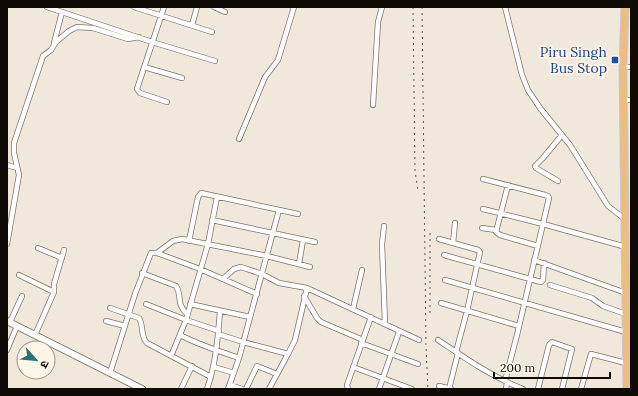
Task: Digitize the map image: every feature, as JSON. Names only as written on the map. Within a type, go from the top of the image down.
[{"type":"main road","points":[[624,8],[627,32],[628,100],[628,203],[626,220],[628,233],[626,247],[628,305],[626,314],[627,389]]},
{"type":"street","points":[[47,7],[139,38],[215,61]]},
{"type":"street","points":[[134,7],[212,32]]},
{"type":"street","points":[[164,7],[137,91],[168,102]]},
{"type":"street","points":[[192,25],[197,7]]},
{"type":"street","points":[[214,7],[225,12]]},
{"type":"street","points":[[239,139],[265,77],[278,60],[294,7]]},
{"type":"street","points":[[373,105],[378,22],[382,7]]},
{"type":"street","points":[[505,7],[525,84],[540,108],[579,158],[608,206],[626,220]]},
{"type":"street","points":[[53,47],[62,12]]},
{"type":"street","points":[[84,19],[84,26]]},
{"type":"street","points":[[56,35],[84,26],[118,36],[132,39],[139,38]]},
{"type":"street","points":[[111,28],[118,36]]},
{"type":"street","points":[[7,244],[18,178],[14,153],[16,138],[29,101],[41,58],[68,32]]},
{"type":"street","points":[[144,67],[182,78]]},
{"type":"street","points":[[558,181],[535,166],[562,135]]},
{"type":"street","points":[[7,166],[17,168]]},
{"type":"street","points":[[483,179],[548,196],[549,200],[506,382],[506,389]]},
{"type":"street","points":[[496,230],[508,185]]},
{"type":"street","points":[[189,241],[199,196],[203,193],[298,214]]},
{"type":"street","points":[[171,356],[186,320],[208,244],[217,196]]},
{"type":"street","points":[[483,209],[626,247]]},
{"type":"street","points":[[242,389],[229,387],[240,358],[279,210]]},
{"type":"street","points":[[212,220],[315,242]]},
{"type":"street","points":[[453,243],[455,223]]},
{"type":"street","points":[[384,226],[382,244],[385,324]]},
{"type":"street","points":[[482,228],[496,230],[500,235],[538,246]]},
{"type":"street","points":[[157,253],[173,241],[182,239],[267,256],[310,267]]},
{"type":"street","points":[[439,239],[479,251],[480,254],[476,264],[450,389],[439,386]]},
{"type":"street","points":[[299,264],[303,240]]},
{"type":"street","points":[[38,248],[62,258]]},
{"type":"street","points":[[35,335],[54,292],[54,284],[64,250]]},
{"type":"street","points":[[110,373],[142,273],[152,252],[200,269],[257,294]]},
{"type":"street","points":[[444,255],[542,282],[544,263]]},
{"type":"street","points":[[534,260],[627,288]]},
{"type":"street","points":[[223,279],[234,269],[239,267],[262,274],[279,283],[307,288],[419,340]]},
{"type":"street","points":[[353,309],[362,270]]},
{"type":"street","points":[[142,273],[176,286],[180,304],[187,314]]},
{"type":"street","points":[[19,275],[54,292]]},
{"type":"street","points":[[445,280],[626,332]]},
{"type":"street","points":[[550,285],[592,298],[603,306],[626,314]]},
{"type":"street","points":[[269,389],[294,340],[307,288]]},
{"type":"street","points":[[22,296],[8,321],[142,389]]},
{"type":"street","points":[[304,296],[321,322],[362,342],[418,364]]},
{"type":"street","points":[[440,303],[519,326]]},
{"type":"street","points":[[146,304],[243,342],[288,354]]},
{"type":"street","points":[[190,304],[250,317]]},
{"type":"street","points":[[110,308],[129,313],[140,319],[143,337],[147,344],[211,377]]},
{"type":"street","points":[[207,389],[214,367],[220,310]]},
{"type":"street","points":[[348,389],[347,385],[371,317]]},
{"type":"street","points":[[106,321],[125,326]]},
{"type":"street","points":[[7,350],[18,326]]},
{"type":"street","points":[[379,389],[399,332]]},
{"type":"street","points":[[180,335],[216,351],[240,358]]},
{"type":"street","points":[[438,340],[506,382],[522,389]]},
{"type":"street","points":[[538,389],[549,345],[552,342],[572,349],[562,389]]},
{"type":"street","points":[[581,389],[590,354],[626,363]]},
{"type":"street","points":[[181,389],[192,366]]},
{"type":"street","points":[[246,389],[257,366],[277,374]]},
{"type":"street","points":[[214,367],[234,373]]},
{"type":"street","points":[[353,367],[412,389]]},
{"type":"railway","points":[[413,7],[415,170],[418,191]]},
{"type":"railway","points":[[422,7],[426,347],[428,389]]},
{"type":"railway","points":[[430,233],[430,315]]},
{"type":"place","name":"Piru Singh Bus Stop","points":[[615,60]]}]
